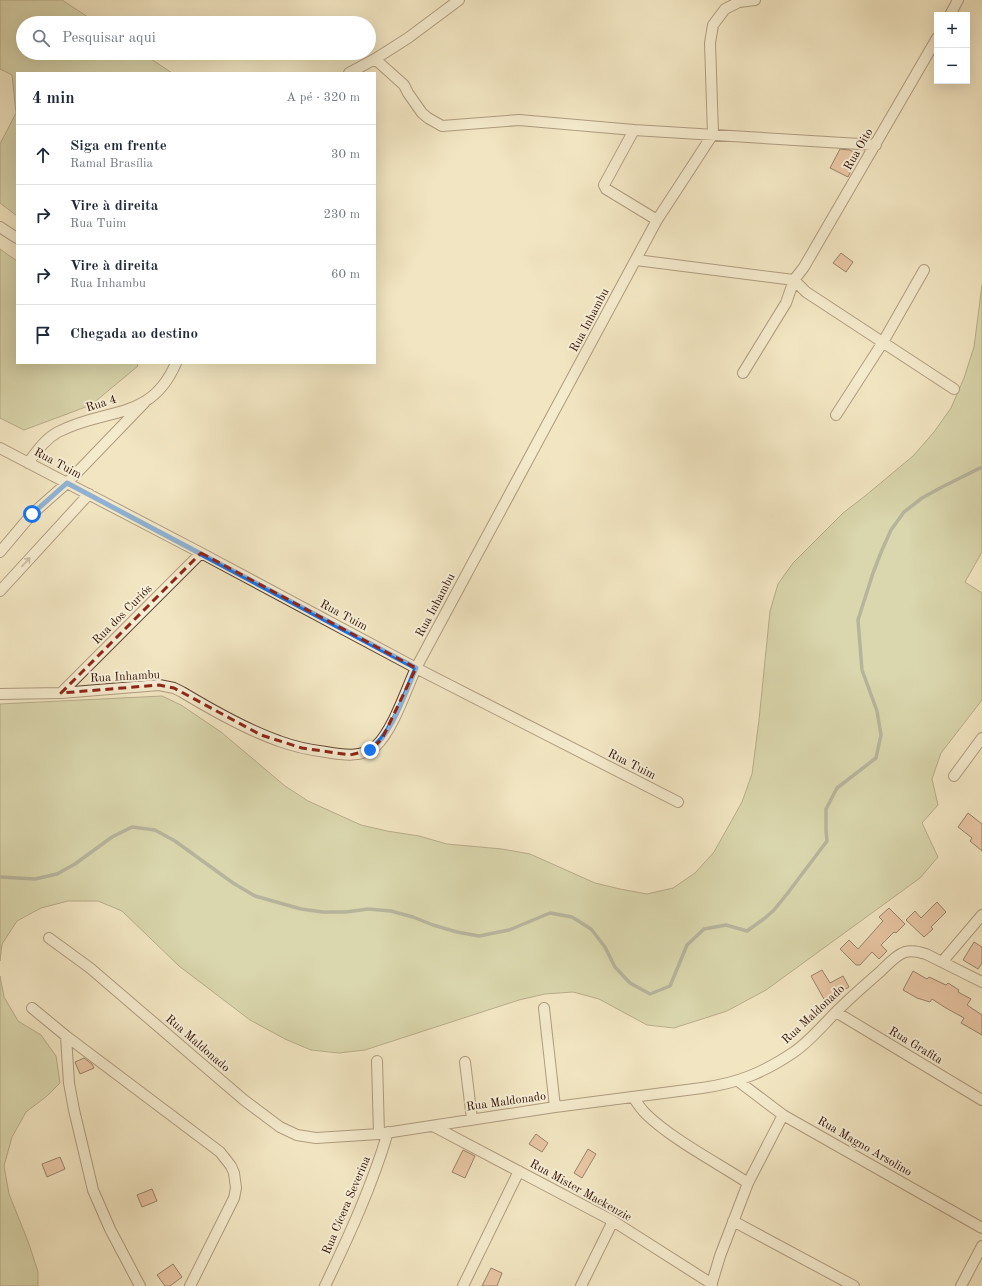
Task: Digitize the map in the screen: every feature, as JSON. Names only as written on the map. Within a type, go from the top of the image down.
[{"type":"street","points":[[376,58],[408,38],[459,0]]},
{"type":"street","points":[[713,134],[710,43],[713,24],[725,8],[739,2],[754,0]]},
{"type":"street","points":[[952,12],[958,0]]},
{"type":"street","name":"Rua Oito","points":[[743,373],[786,303],[796,276],[876,145],[934,43]]},
{"type":"street","points":[[351,72],[373,60]]},
{"type":"street","points":[[376,60],[404,85],[422,113],[442,126],[519,120],[634,130],[876,145]]},
{"type":"street","points":[[634,130],[604,185],[606,189],[657,220]]},
{"type":"street","name":"Rua Inhambu","points":[[0,694],[61,693],[159,685],[174,688],[261,735],[302,748],[350,755],[363,753],[370,750],[382,739],[393,720],[416,668],[657,220],[713,134]]},
{"type":"street","points":[[0,227],[16,237]]},
{"type":"street","points":[[636,260],[796,276],[806,292],[954,389]]},
{"type":"street","points":[[836,415],[883,342],[924,270]]},
{"type":"street","name":"Rua 4","points":[[28,462],[48,438],[57,432],[145,402],[168,380],[176,364]]},
{"type":"street","points":[[0,552],[32,514],[67,483],[145,402]]},
{"type":"street","name":"Rua Tuim","points":[[0,448],[416,668],[678,802]]},
{"type":"street","points":[[0,591],[89,494]]},
{"type":"street","name":"Rua dos Curiós","points":[[61,693],[201,553]]},
{"type":"street","points":[[954,776],[982,738]]},
{"type":"street","points":[[942,962],[982,915]]},
{"type":"street","name":"Rua Maldonado","points":[[49,938],[90,968],[244,1100],[280,1126],[297,1136],[316,1138],[384,1133],[555,1107],[709,1087],[738,1081],[777,1062],[795,1051],[860,988],[903,952],[920,952],[982,982]]},
{"type":"street","points":[[32,1008],[66,1036],[220,1152],[231,1166],[234,1173],[236,1188],[234,1198],[190,1286]]},
{"type":"street","points":[[544,1008],[555,1107]]},
{"type":"street","name":"Rua Grafita","points":[[836,1012],[982,1100]]},
{"type":"street","points":[[66,1036],[70,1090],[93,1190],[110,1229],[140,1286]]},
{"type":"street","name":"Rua Cícera Severina","points":[[325,1286],[356,1221],[373,1179],[384,1133],[377,1061]]},
{"type":"street","points":[[465,1062],[472,1119]]},
{"type":"street","name":"Rua Magno Arsolino","points":[[738,1081],[783,1114],[982,1228]]},
{"type":"street","points":[[633,1097],[645,1113],[656,1122],[748,1183]]},
{"type":"street","points":[[712,1285],[720,1256],[748,1183],[783,1114]]},
{"type":"street","name":"Rua Mister Mackenzie","points":[[433,1126],[613,1221],[712,1285]]},
{"type":"street","points":[[463,1286],[519,1171]]},
{"type":"street","points":[[581,1286],[613,1221]]},
{"type":"street","points":[[733,1221],[850,1285]]},
{"type":"street","points":[[961,1286],[982,1246]]},
{"type":"highlighted area","points":[[201,553],[416,668],[382,739],[370,750],[350,755],[302,748],[261,735],[174,688],[159,685],[61,693]]},
{"type":"green space","points":[[0,0],[62,0],[86,16],[16,16],[16,60],[152,60],[170,72],[16,72],[16,113],[12,75],[0,69]]},
{"type":"green space","points":[[16,113],[16,215],[0,203],[0,144]]},
{"type":"green space","points":[[0,249],[16,260],[16,364],[137,364],[138,366],[91,405],[24,430],[0,418]]},
{"type":"green space","points":[[982,285],[982,552],[965,582],[982,593],[982,700],[941,753],[932,779],[938,805],[922,823],[938,857],[920,878],[766,990],[727,1011],[674,1028],[647,1025],[599,999],[573,992],[545,994],[519,1000],[365,1050],[339,1053],[311,1050],[285,1039],[250,1020],[179,966],[122,911],[98,901],[68,901],[41,908],[17,921],[2,944],[0,961],[0,704],[162,696],[181,705],[221,732],[285,786],[308,801],[361,825],[419,836],[447,844],[502,849],[530,854],[595,883],[647,894],[673,888],[695,873],[714,852],[742,802],[752,774],[770,611],[778,584],[793,563],[843,513],[913,456],[934,432],[951,408],[964,378],[974,347]]},
{"type":"green space","points":[[0,976],[4,997],[18,1021],[41,1035],[56,1056],[60,1083],[47,1096],[26,1112],[12,1137],[4,1166],[9,1194],[29,1244],[38,1272],[38,1286],[0,1286]]},
{"type":"building","points":[[840,149],[850,150],[859,155],[848,177],[830,168]]},
{"type":"building","points":[[841,253],[853,262],[846,272],[833,263]]},
{"type":"building","points":[[968,813],[982,824],[982,851],[970,841],[972,838],[958,827]]},
{"type":"building","points":[[937,902],[946,912],[931,927],[933,929],[924,937],[906,920],[915,911],[921,918]]},
{"type":"building","points":[[889,908],[905,924],[896,933],[894,932],[881,945],[887,951],[879,959],[872,952],[860,965],[856,965],[840,949],[849,940],[858,949],[883,921],[879,917]]},
{"type":"building","points":[[974,942],[982,947],[982,963],[978,969],[963,960]]},
{"type":"building","points":[[822,970],[830,983],[843,976],[849,987],[825,1001],[811,976]]},
{"type":"building","points":[[913,971],[927,979],[929,977],[946,985],[948,983],[959,990],[958,992],[971,999],[967,1005],[982,1015],[982,1035],[961,1023],[964,1018],[932,999],[930,1002],[917,998],[903,990]]},
{"type":"building","points":[[84,1058],[92,1064],[94,1068],[80,1074],[75,1062]]},
{"type":"building","points":[[536,1134],[548,1143],[542,1152],[529,1144]]},
{"type":"building","points":[[588,1149],[596,1154],[582,1178],[574,1173]]},
{"type":"building","points":[[463,1150],[475,1156],[465,1178],[452,1172]]},
{"type":"building","points":[[60,1157],[65,1169],[47,1177],[42,1164]]},
{"type":"building","points":[[152,1189],[157,1201],[142,1207],[137,1195]]},
{"type":"building","points":[[173,1264],[182,1277],[170,1286],[165,1286],[157,1275]]},
{"type":"building","points":[[491,1268],[502,1273],[497,1286],[482,1286]]},
{"type":"waterway","points":[[0,877],[35,879],[57,874],[75,864],[112,837],[132,827],[155,830],[175,841],[233,883],[255,896],[301,909],[323,912],[346,912],[368,909],[391,911],[457,932],[479,936],[509,930],[550,913],[572,917],[591,929],[605,947],[615,967],[630,983],[650,994],[670,986],[687,945],[704,929],[726,925],[747,931],[774,910],[827,841],[826,809],[837,788],[876,758],[881,735],[877,711],[862,670],[858,620],[882,550],[891,530],[904,512],[922,498],[982,467]]},
{"type":"route","points":[[32,514],[67,483],[416,668],[393,720],[382,739],[370,750]]}]
